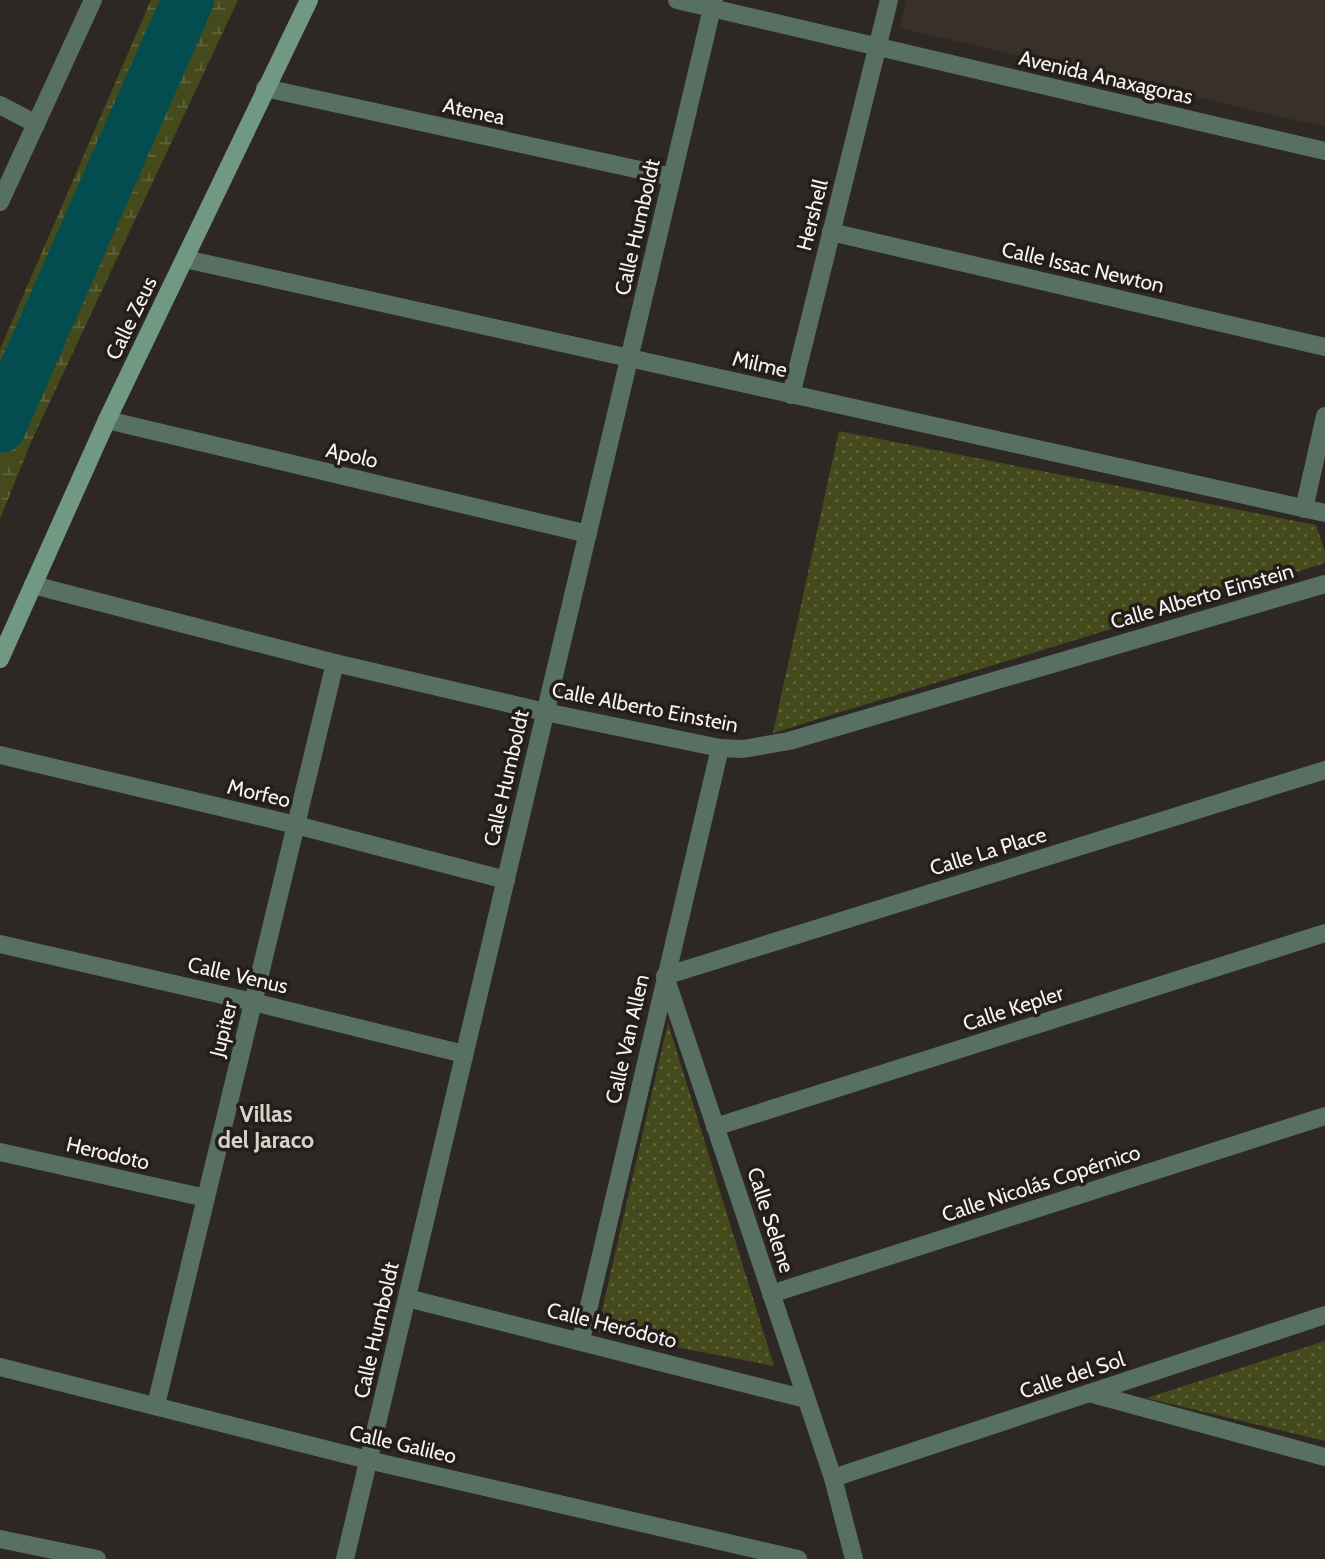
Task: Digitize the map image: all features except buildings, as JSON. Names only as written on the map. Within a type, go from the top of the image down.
[{"type":"street","points":[[0,202],[93,0]]},
{"type":"street","name":"Calle Zeus","points":[[0,659],[107,420],[309,0]]},
{"type":"street","name":"Avenida Anaxagoras","points":[[677,0],[713,4],[877,47],[1325,151]]},
{"type":"street","name":"Hershell","points":[[792,395],[888,0]]},
{"type":"street","name":"Calle Humboldt","points":[[345,1559],[713,4]]},
{"type":"street","name":"Atenea","points":[[265,88],[672,177]]},
{"type":"street","points":[[0,105],[36,124]]},
{"type":"street","name":"Calle Issac Newton","points":[[831,232],[1325,347]]},
{"type":"street","name":"Milme","points":[[185,259],[1325,513]]},
{"type":"street","points":[[1304,509],[1325,416]]},
{"type":"street","name":"Apolo","points":[[107,420],[588,534]]},
{"type":"street","name":"Calle Alberto Einstein","points":[[33,585],[335,663],[545,712],[720,748],[743,749],[789,741],[1325,584]]},
{"type":"street","name":"Jupiter","points":[[156,1405],[335,663]]},
{"type":"street","name":"Calle Van Allen","points":[[582,1340],[720,748]]},
{"type":"street","name":"Morfeo","points":[[0,755],[296,825],[506,880]]},
{"type":"street","name":"Calle La Place","points":[[665,976],[1325,770]]},
{"type":"street","name":"Calle Kepler","points":[[715,1127],[1325,933]]},
{"type":"street","name":"Calle Venus","points":[[0,944],[464,1054]]},
{"type":"street","name":"Calle Selene","points":[[665,976],[833,1478],[854,1559]]},
{"type":"street","name":"Calle Nicolás Copérnico","points":[[771,1294],[1325,1116]]},
{"type":"street","name":"Herodoto","points":[[0,1152],[206,1198]]},
{"type":"street","name":"Calle Heródoto","points":[[407,1298],[582,1340],[806,1399]]},
{"type":"street","name":"Calle del Sol","points":[[833,1478],[1325,1315]]},
{"type":"street","name":"Calle Galileo","points":[[0,1367],[368,1460],[798,1559]]},
{"type":"street","points":[[1089,1393],[1325,1457]]},
{"type":"street","points":[[0,1539],[97,1559]]},
{"type":"shaded area","points":[[906,0],[1325,0],[1325,127],[900,28]]},
{"type":"green space","points":[[151,0],[238,0],[32,440],[0,519],[0,349]]},
{"type":"green space","points":[[839,431],[1316,525],[1325,552],[1325,563],[773,733]]},
{"type":"green space","points":[[668,1023],[774,1366],[597,1332]]},
{"type":"green space","points":[[1325,1341],[1325,1441],[1146,1398]]},
{"type":"waterway","points":[[0,427],[188,0]]},
{"type":"district","name":"Villas del Jaraco","points":[[266,1127]]}]
